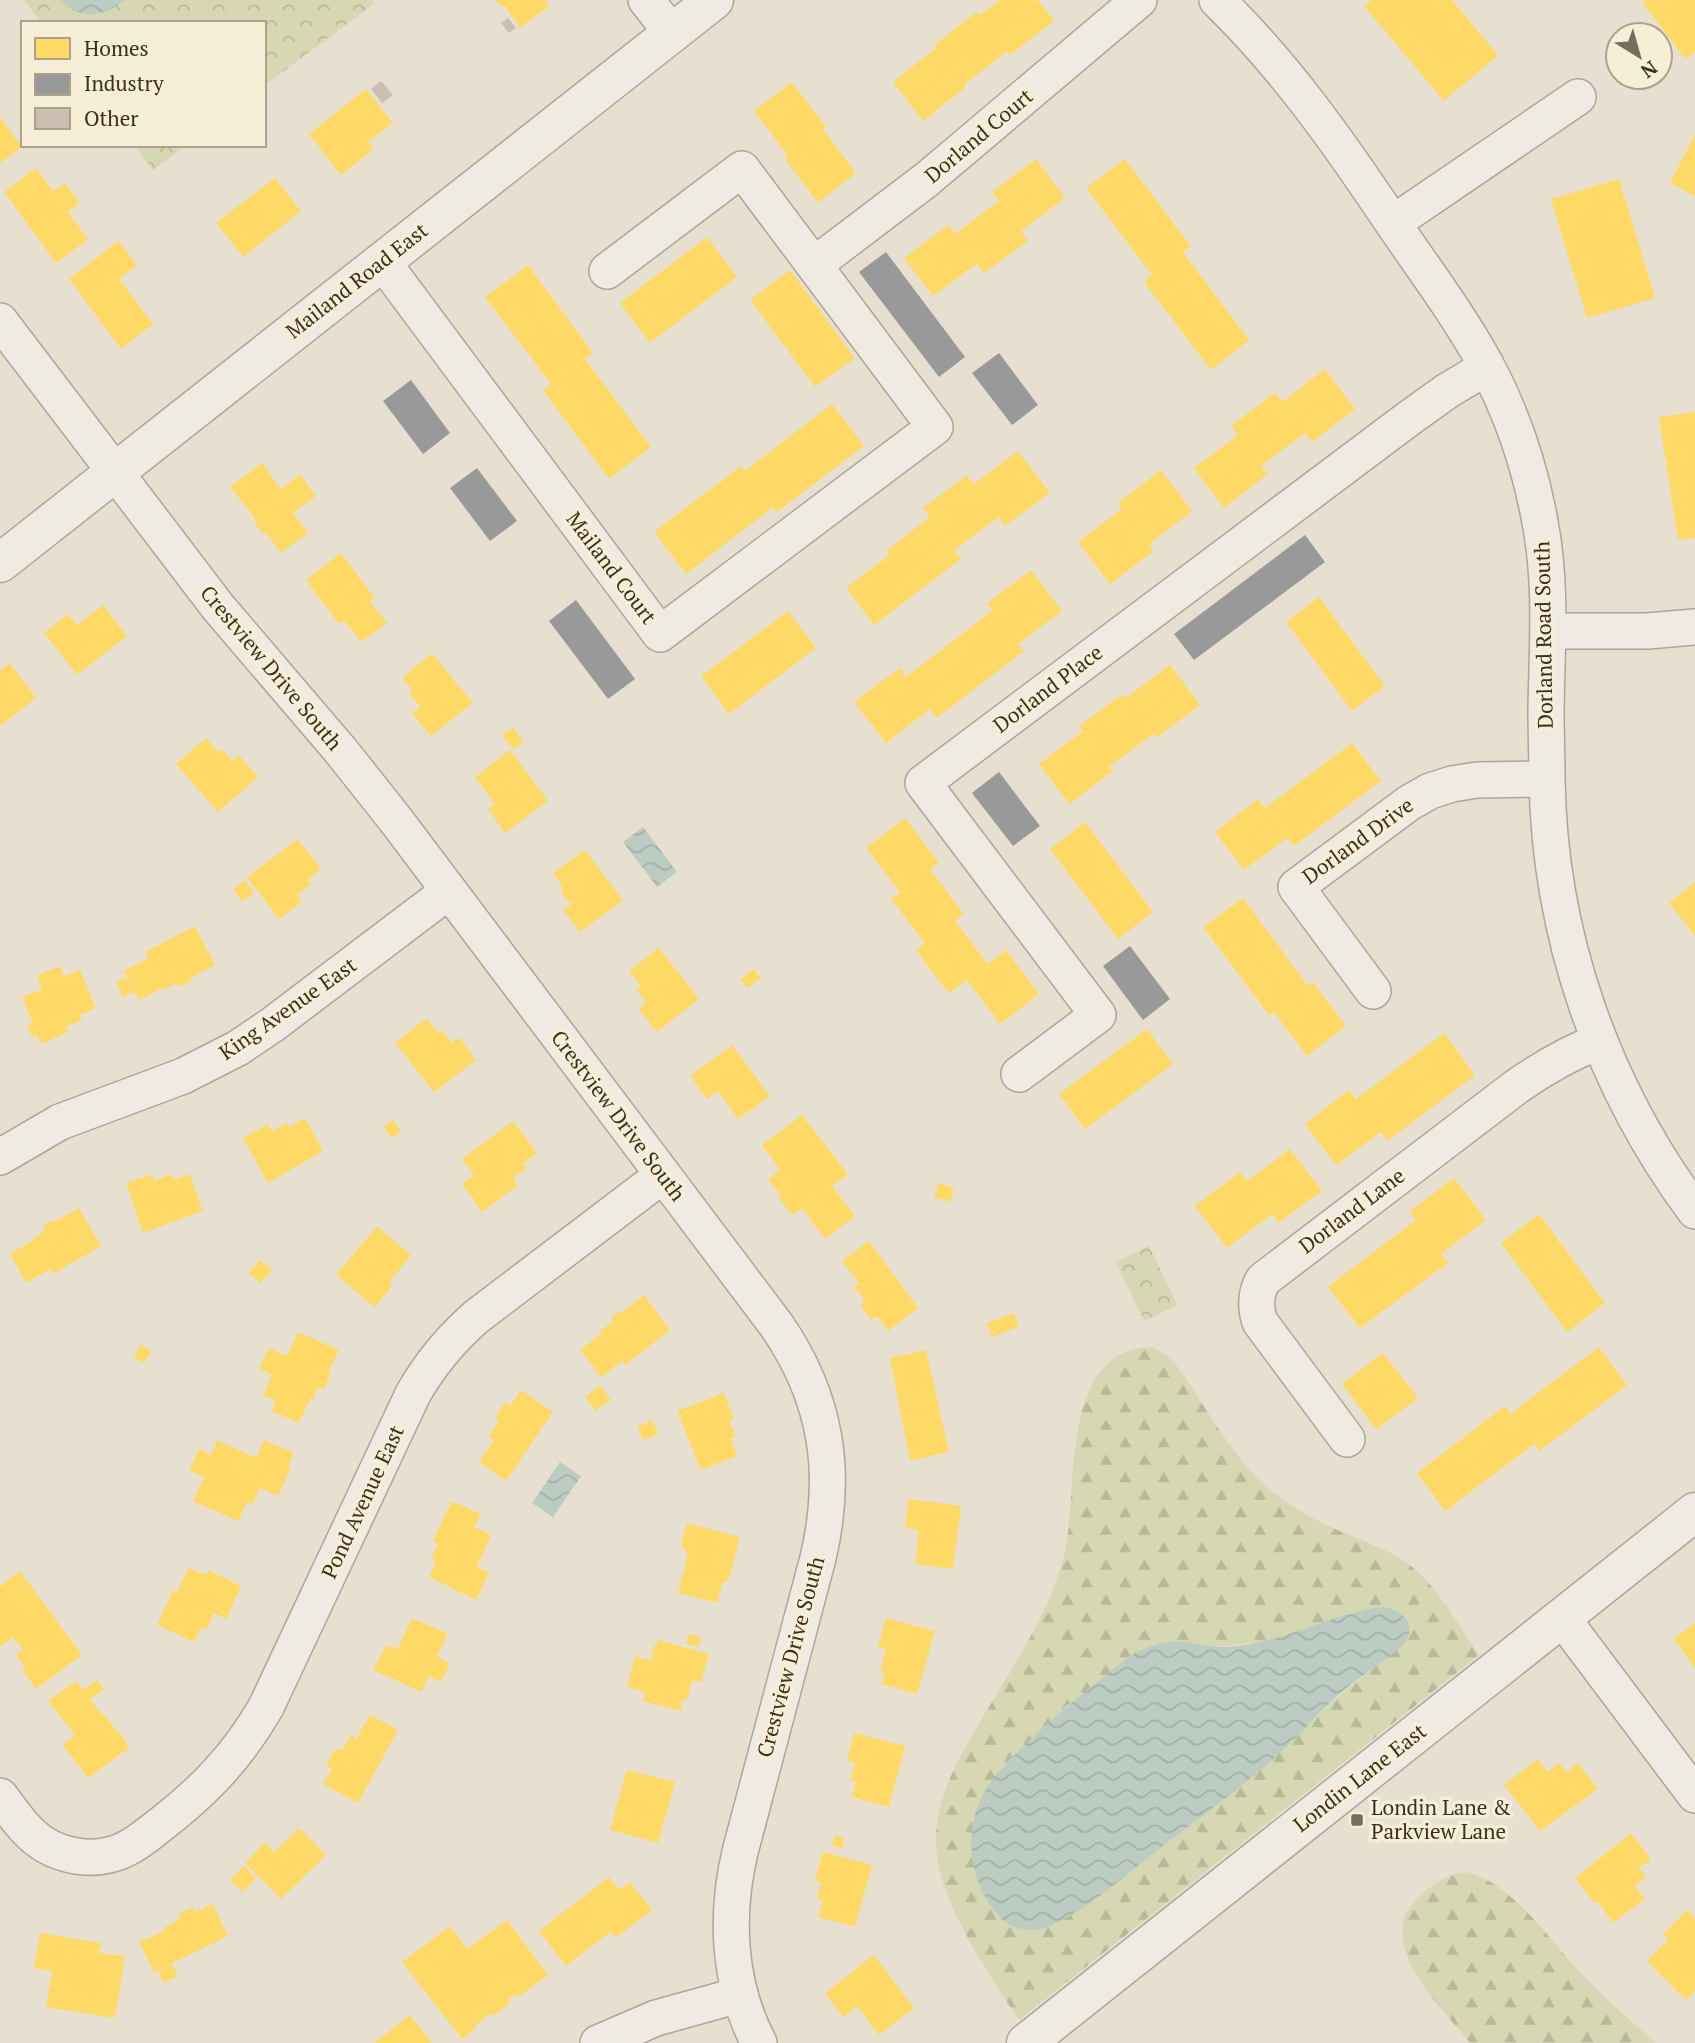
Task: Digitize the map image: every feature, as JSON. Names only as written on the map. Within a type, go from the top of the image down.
[{"type":"street","points":[[646,0],[671,33]]},
{"type":"street","name":"Mailand Road East","points":[[0,564],[714,0]]},
{"type":"street","name":"Dorland Court","points":[[814,265],[926,180],[1139,0]]},
{"type":"street","name":"Dorland Road South","points":[[1217,0],[1295,85],[1393,223],[1460,321],[1487,367],[1516,431],[1537,502],[1547,570],[1547,779],[1552,863],[1562,920],[1580,988],[1600,1041],[1644,1134],[1695,1211]]},
{"type":"street","points":[[1393,223],[1578,97]]},
{"type":"street","points":[[607,271],[742,169],[814,265]]},
{"type":"street","name":"Mailand Court","points":[[382,261],[660,634],[935,427],[814,265]]},
{"type":"street","name":"Crestview Drive South","points":[[0,321],[218,607],[349,761],[777,1326],[794,1353],[814,1399],[823,1432],[828,1462],[827,1503],[821,1545],[736,1874],[733,1965],[739,1995],[759,2043]]},
{"type":"street","name":"Dorland Place","points":[[1019,1074],[1098,1015],[923,783],[1416,413],[1487,367]]},
{"type":"street","points":[[1548,631],[1647,631],[1695,627]]},
{"type":"street","name":"Dorland Drive","points":[[1373,990],[1296,887],[1409,803],[1430,792],[1451,784],[1477,780],[1547,779]]},
{"type":"street","name":"King Avenue East","points":[[0,1157],[60,1122],[183,1076],[238,1048],[449,891]]},
{"type":"street","name":"Dorland Lane","points":[[1347,1439],[1260,1322],[1256,1296],[1263,1280],[1516,1087],[1551,1063],[1600,1041]]},
{"type":"street","name":"Pond Avenue East","points":[[0,1796],[28,1832],[45,1845],[72,1855],[102,1857],[130,1847],[186,1805],[220,1772],[243,1744],[272,1695],[413,1394],[441,1352],[488,1307],[663,1175]]},
{"type":"street","name":"Londin Lane East","points":[[1026,2043],[1695,1513]]},
{"type":"street","points":[[1562,1618],[1695,1795]]},
{"type":"street","points":[[598,2043],[656,2018],[739,1995]]},
{"type":"green space","points":[[24,0],[372,0],[375,3],[266,85],[266,21],[40,21]]},
{"type":"green space","points":[[136,147],[183,147],[153,170]]},
{"type":"green space","points":[[1149,1246],[1177,1305],[1144,1321],[1116,1262]]},
{"type":"green space","points":[[1152,1347],[1165,1354],[1175,1363],[1233,1449],[1260,1480],[1275,1494],[1311,1517],[1381,1548],[1407,1563],[1438,1594],[1479,1655],[1019,2020],[979,1957],[954,1910],[938,1862],[937,1822],[945,1791],[958,1760],[1029,1639],[1049,1598],[1064,1556],[1078,1429],[1086,1398],[1100,1372],[1121,1354]],"holes":[[[1382,1607],[1392,1609],[1401,1647],[1338,1696],[1264,1767],[1129,1873],[1062,1920],[1045,1927],[1029,1930],[994,1910],[980,1886],[971,1851],[974,1816],[1001,1769],[1066,1706],[1173,1641],[1217,1647],[1266,1641],[1352,1613]]]},
{"type":"green space","points":[[1466,1872],[1499,1887],[1514,1900],[1590,1982],[1656,2043],[1470,2043],[1425,1988],[1407,1955],[1403,1939],[1405,1916],[1416,1900],[1440,1880]]},
{"type":"water","points":[[60,0],[125,0],[100,13],[84,14]]},
{"type":"water","points":[[643,827],[677,872],[657,887],[623,842]]},
{"type":"water","points":[[560,1462],[581,1476],[553,1517],[532,1503]]},
{"type":"water","points":[[1383,1607],[1398,1612],[1407,1621],[1409,1633],[1401,1647],[1338,1695],[1278,1755],[1231,1794],[1098,1897],[1056,1923],[1035,1930],[1020,1929],[1006,1923],[995,1912],[983,1893],[974,1867],[971,1840],[976,1812],[985,1791],[995,1777],[1050,1721],[1077,1698],[1133,1654],[1158,1644],[1189,1642],[1216,1647],[1238,1646],[1280,1637],[1341,1616]]},
{"type":"building: Homes","points":[[496,0],[545,0],[549,6],[520,28],[504,5],[502,7]]},
{"type":"building: Homes","points":[[1000,0],[1038,0],[1054,21],[1010,55],[1007,51],[923,121],[893,82],[936,48],[934,45],[977,12],[980,15]]},
{"type":"building: Homes","points":[[1371,0],[1452,0],[1498,55],[1444,101],[1364,6]]},
{"type":"building: Homes","points":[[1646,0],[1695,0],[1695,52],[1685,59],[1674,44],[1674,21],[1656,21],[1643,3]]},
{"type":"building: Homes","points":[[792,82],[856,173],[818,203],[784,158],[788,156],[754,111]]},
{"type":"building: Homes","points":[[366,89],[393,123],[368,142],[374,149],[341,175],[309,134]]},
{"type":"building: Homes","points":[[0,117],[22,147],[0,163]]},
{"type":"building: Homes","points":[[1695,134],[1695,196],[1670,183]]},
{"type":"building: Homes","points":[[1036,159],[1065,198],[1021,231],[1028,241],[984,273],[977,264],[933,296],[904,258],[948,225],[955,234],[999,201],[992,192]]},
{"type":"building: Homes","points":[[1125,159],[1191,246],[1183,252],[1249,340],[1211,370],[1144,282],[1152,275],[1086,188]]},
{"type":"building: Homes","points":[[36,168],[53,191],[65,183],[80,203],[68,212],[88,239],[56,263],[4,192]]},
{"type":"building: Homes","points":[[275,178],[301,211],[243,257],[216,223]]},
{"type":"building: Homes","points":[[1619,179],[1655,298],[1587,318],[1551,199]]},
{"type":"building: Homes","points":[[707,237],[737,277],[650,343],[620,303]]},
{"type":"building: Homes","points":[[118,241],[137,265],[119,279],[153,324],[121,349],[69,279]]},
{"type":"building: Homes","points":[[528,265],[593,353],[585,359],[651,447],[609,479],[543,390],[551,384],[485,297]]},
{"type":"building: Homes","points":[[790,270],[855,358],[815,387],[750,300]]},
{"type":"building: Homes","points":[[1325,369],[1355,409],[1312,442],[1305,433],[1261,466],[1268,474],[1224,508],[1194,468],[1238,435],[1231,426],[1253,409],[1275,393],[1282,402]]},
{"type":"building: Homes","points":[[832,404],[864,446],[777,512],[773,507],[686,574],[654,532],[741,466],[745,471]]},
{"type":"building: Homes","points":[[1695,412],[1695,538],[1678,540],[1659,417]]},
{"type":"building: Homes","points":[[1018,451],[1050,493],[1005,526],[999,517],[954,550],[961,559],[874,625],[846,588],[889,555],[886,551],[930,517],[923,508],[967,475],[974,484]]},
{"type":"building: Homes","points":[[262,463],[281,489],[300,474],[316,496],[293,513],[308,533],[281,553],[266,532],[263,534],[254,522],[256,520],[230,487]]},
{"type":"building: Homes","points":[[1161,470],[1192,511],[1149,544],[1154,551],[1110,584],[1078,542],[1122,509],[1118,503]]},
{"type":"building: Homes","points":[[341,553],[375,598],[370,601],[387,623],[361,642],[344,620],[339,624],[306,580]]},
{"type":"building: Homes","points":[[1031,570],[1062,611],[1018,644],[1024,651],[937,718],[930,709],[886,743],[854,702],[900,668],[906,677],[993,610],[987,603]]},
{"type":"building: Homes","points":[[1319,597],[1385,686],[1352,711],[1286,622]]},
{"type":"building: Homes","points":[[103,605],[127,636],[77,675],[44,633],[68,614],[77,625]]},
{"type":"building: Homes","points":[[788,611],[816,648],[729,714],[701,676]]},
{"type":"building: Homes","points":[[432,653],[473,703],[431,736],[412,714],[420,707],[409,693],[412,690],[402,678]]},
{"type":"building: Homes","points":[[10,663],[36,698],[0,726],[0,671]]},
{"type":"building: Homes","points":[[1170,665],[1200,705],[1156,738],[1153,734],[1109,767],[1113,771],[1069,804],[1039,764],[1083,731],[1079,726],[1123,694],[1126,698]]},
{"type":"building: Homes","points":[[513,727],[524,742],[513,749],[502,735]]},
{"type":"building: Homes","points":[[206,738],[218,752],[222,749],[233,761],[239,755],[258,777],[218,812],[176,764]]},
{"type":"building: Homes","points":[[1352,743],[1381,781],[1294,846],[1287,838],[1244,870],[1215,832],[1258,799],[1265,808]]},
{"type":"building: Homes","points":[[510,750],[548,801],[505,833],[488,809],[495,804],[475,777]]},
{"type":"building: Homes","points":[[905,818],[939,863],[930,869],[964,914],[955,921],[988,964],[1006,950],[1039,994],[1000,1024],[967,980],[949,993],[932,972],[916,950],[925,943],[891,899],[900,892],[866,848]]},
{"type":"building: Homes","points":[[1085,822],[1153,912],[1118,939],[1050,849]]},
{"type":"building: Homes","points":[[298,839],[321,869],[308,880],[311,884],[297,895],[302,902],[279,919],[247,877]]},
{"type":"building: Homes","points":[[585,850],[623,900],[580,932],[563,910],[571,905],[560,890],[563,888],[553,873]]},
{"type":"building: Homes","points":[[245,880],[254,893],[242,902],[233,889]]},
{"type":"building: Homes","points":[[1695,882],[1695,936],[1669,903]]},
{"type":"building: Homes","points":[[1243,898],[1308,986],[1313,982],[1346,1026],[1307,1056],[1274,1012],[1269,1015],[1203,927]]},
{"type":"building: Homes","points":[[195,926],[215,965],[190,978],[192,981],[180,987],[178,983],[164,990],[162,988],[139,1000],[124,971],[148,958],[145,952]]},
{"type":"building: Homes","points":[[659,948],[699,999],[657,1032],[639,1009],[646,1003],[636,989],[641,986],[629,971]]},
{"type":"building: Homes","points":[[60,966],[64,976],[80,970],[96,1008],[80,1015],[82,1020],[66,1027],[68,1032],[41,1044],[37,1035],[32,1037],[27,1026],[33,1024],[22,997],[42,989],[37,975]]},
{"type":"building: Homes","points":[[754,969],[761,978],[747,988],[740,979]]},
{"type":"building: Homes","points":[[126,977],[134,992],[123,997],[116,982]]},
{"type":"building: Homes","points":[[427,1018],[438,1033],[442,1030],[452,1043],[459,1037],[476,1060],[434,1092],[395,1043]]},
{"type":"building: Homes","points":[[1147,1029],[1173,1064],[1085,1129],[1059,1094]]},
{"type":"building: Homes","points":[[1444,1033],[1475,1075],[1387,1141],[1381,1132],[1336,1165],[1305,1124],[1349,1090],[1356,1099]]},
{"type":"building: Homes","points":[[732,1045],[770,1096],[738,1119],[718,1091],[707,1099],[690,1076]]},
{"type":"building: Homes","points":[[802,1115],[848,1174],[832,1186],[855,1216],[825,1239],[802,1208],[792,1215],[768,1179],[780,1170],[762,1145]]},
{"type":"building: Homes","points":[[305,1118],[323,1151],[268,1183],[243,1138],[268,1124],[272,1131],[287,1123],[289,1127]]},
{"type":"building: Homes","points":[[393,1120],[401,1131],[393,1138],[383,1127]]},
{"type":"building: Homes","points":[[513,1121],[537,1153],[523,1163],[527,1168],[513,1178],[518,1185],[482,1212],[462,1184],[474,1175],[462,1159]]},
{"type":"building: Homes","points":[[1290,1149],[1322,1191],[1278,1223],[1272,1214],[1227,1248],[1195,1206],[1240,1172],[1247,1181]]},
{"type":"building: Homes","points":[[152,1174],[154,1181],[172,1174],[174,1180],[190,1174],[203,1211],[143,1233],[126,1183]]},
{"type":"building: Homes","points":[[1454,1178],[1486,1220],[1441,1254],[1448,1263],[1360,1328],[1328,1287],[1416,1220],[1410,1211]]},
{"type":"building: Homes","points":[[939,1183],[954,1188],[950,1202],[934,1197]]},
{"type":"building: Homes","points":[[79,1208],[101,1246],[53,1274],[51,1269],[26,1283],[10,1254],[45,1231],[42,1226]]},
{"type":"building: Homes","points":[[1539,1214],[1605,1303],[1567,1332],[1501,1243]]},
{"type":"building: Homes","points":[[377,1226],[411,1255],[389,1282],[393,1285],[375,1307],[336,1275]]},
{"type":"building: Homes","points":[[869,1241],[918,1308],[888,1331],[877,1316],[871,1320],[860,1305],[865,1301],[854,1286],[859,1283],[842,1261]]},
{"type":"building: Homes","points":[[260,1260],[272,1270],[260,1283],[249,1273]]},
{"type":"building: Homes","points":[[644,1295],[670,1330],[625,1365],[622,1361],[601,1377],[580,1350],[601,1334],[599,1332],[613,1321],[611,1318]]},
{"type":"building: Homes","points":[[1014,1313],[1019,1327],[992,1337],[987,1323]]},
{"type":"building: Homes","points":[[298,1332],[339,1350],[324,1389],[318,1387],[299,1423],[271,1411],[276,1401],[263,1395],[272,1375],[259,1369],[269,1348],[287,1356]]},
{"type":"building: Homes","points":[[140,1345],[151,1350],[145,1363],[134,1358]]},
{"type":"building: Homes","points":[[1599,1347],[1627,1385],[1539,1451],[1534,1444],[1445,1511],[1417,1473],[1505,1406],[1510,1414]]},
{"type":"building: Homes","points":[[926,1350],[949,1452],[910,1461],[890,1358]]},
{"type":"building: Homes","points":[[1383,1353],[1418,1398],[1376,1429],[1342,1384]]},
{"type":"building: Homes","points":[[600,1386],[611,1399],[596,1411],[585,1397]]},
{"type":"building: Homes","points":[[521,1390],[553,1412],[506,1481],[479,1462],[494,1440],[489,1436],[499,1421],[495,1418],[505,1402],[510,1406]]},
{"type":"building: Homes","points":[[724,1393],[734,1419],[729,1421],[736,1436],[731,1439],[737,1456],[701,1470],[677,1411]]},
{"type":"building: Homes","points":[[652,1420],[658,1434],[643,1440],[637,1427]]},
{"type":"building: Homes","points":[[217,1440],[256,1458],[264,1440],[294,1453],[278,1496],[260,1488],[252,1505],[247,1502],[238,1521],[193,1501],[204,1477],[189,1470],[199,1449],[211,1455]]},
{"type":"building: Homes","points":[[909,1499],[961,1506],[953,1569],[915,1564],[919,1530],[905,1527]]},
{"type":"building: Homes","points":[[452,1501],[481,1514],[474,1527],[491,1535],[477,1567],[489,1573],[476,1600],[429,1577],[436,1561],[431,1559],[438,1544],[433,1541]]},
{"type":"building: Homes","points":[[687,1523],[740,1537],[728,1582],[723,1581],[717,1603],[678,1593],[688,1555],[681,1544]]},
{"type":"building: Homes","points":[[188,1568],[206,1575],[208,1570],[241,1586],[226,1619],[214,1613],[206,1630],[201,1628],[194,1642],[157,1625],[173,1590],[177,1592]]},
{"type":"building: Homes","points":[[20,1571],[82,1655],[36,1689],[22,1670],[25,1667],[16,1655],[23,1650],[13,1637],[0,1647],[0,1586]]},
{"type":"building: Homes","points":[[412,1618],[448,1634],[437,1657],[450,1663],[441,1682],[429,1676],[421,1692],[373,1670],[386,1645],[397,1650]]},
{"type":"building: Homes","points":[[886,1618],[935,1631],[917,1694],[881,1684],[885,1672],[880,1671],[886,1649],[878,1647]]},
{"type":"building: Homes","points":[[1695,1623],[1695,1668],[1674,1639]]},
{"type":"building: Homes","points":[[689,1634],[701,1637],[699,1647],[686,1644]]},
{"type":"building: Homes","points":[[658,1640],[709,1654],[701,1682],[692,1681],[687,1700],[683,1699],[680,1711],[643,1701],[645,1692],[627,1687],[635,1656],[653,1661],[651,1657]]},
{"type":"building: Homes","points":[[97,1680],[104,1689],[90,1699],[120,1732],[129,1748],[88,1778],[63,1745],[75,1735],[48,1701],[76,1681],[83,1690]]},
{"type":"building: Homes","points":[[370,1715],[398,1730],[358,1803],[323,1784],[332,1768],[326,1764],[336,1748],[342,1751],[351,1735],[356,1739]]},
{"type":"building: Homes","points":[[854,1733],[905,1746],[889,1807],[852,1797],[856,1782],[850,1781],[855,1763],[847,1761]]},
{"type":"building: Homes","points":[[1538,1759],[1548,1772],[1559,1763],[1567,1772],[1578,1763],[1598,1789],[1540,1831],[1504,1785]]},
{"type":"building: Homes","points":[[627,1770],[675,1782],[658,1843],[610,1830]]},
{"type":"building: Homes","points":[[299,1828],[326,1855],[281,1899],[245,1863],[265,1842],[274,1852]]},
{"type":"building: Homes","points":[[1631,1833],[1651,1859],[1639,1868],[1646,1877],[1635,1886],[1645,1899],[1613,1923],[1575,1878]]},
{"type":"building: Homes","points":[[835,1836],[845,1839],[841,1849],[832,1845]]},
{"type":"building: Homes","points":[[823,1852],[872,1865],[855,1927],[818,1917],[823,1900],[817,1898],[821,1882],[815,1881]]},
{"type":"building: Homes","points":[[244,1866],[256,1878],[243,1892],[230,1880]]},
{"type":"building: Homes","points":[[609,1877],[619,1890],[630,1882],[652,1910],[615,1938],[610,1932],[566,1966],[539,1931]]},
{"type":"building: Homes","points":[[213,1904],[228,1936],[154,1972],[139,1942],[164,1931],[163,1928],[181,1919],[178,1914],[193,1907],[195,1912]]},
{"type":"building: Homes","points":[[1687,1910],[1695,1918],[1695,1991],[1686,2000],[1647,1961],[1668,1939],[1663,1934]]},
{"type":"building: Homes","points":[[507,1920],[548,1975],[518,1997],[515,1994],[508,2000],[510,2003],[475,2025],[477,2027],[462,2039],[402,1962],[450,1926],[467,1949]]},
{"type":"building: Homes","points":[[40,1933],[101,1943],[99,1953],[125,1956],[115,2018],[46,2007],[52,1971],[34,1968]]},
{"type":"building: Homes","points":[[874,1955],[914,2008],[879,2035],[857,2006],[843,2017],[825,1993]]},
{"type":"building: Homes","points":[[172,1964],[178,1976],[163,1983],[158,1971]]},
{"type":"building: Homes","points":[[410,2015],[432,2043],[374,2043]]},
{"type":"building: Industry","points":[[886,252],[965,357],[939,377],[859,272]]},
{"type":"building: Industry","points":[[999,353],[1038,405],[1012,425],[972,373]]},
{"type":"building: Industry","points":[[411,380],[450,433],[423,454],[383,401]]},
{"type":"building: Industry","points":[[477,468],[517,521],[490,541],[450,488]]},
{"type":"building: Industry","points":[[1305,535],[1325,562],[1194,660],[1174,634]]},
{"type":"building: Industry","points":[[576,600],[635,679],[608,699],[549,621]]},
{"type":"building: Industry","points":[[999,772],[1040,826],[1013,846],[972,793]]},
{"type":"building: Industry","points":[[1130,946],[1170,999],[1143,1020],[1103,966]]},
{"type":"building: Other","points":[[508,18],[516,28],[509,33],[501,23]]},
{"type":"building: Other","points":[[381,81],[393,95],[382,103],[371,89]]},
{"type":"place","name":"Londin Lane & Parkview Lane","points":[[1357,1820]]}]
